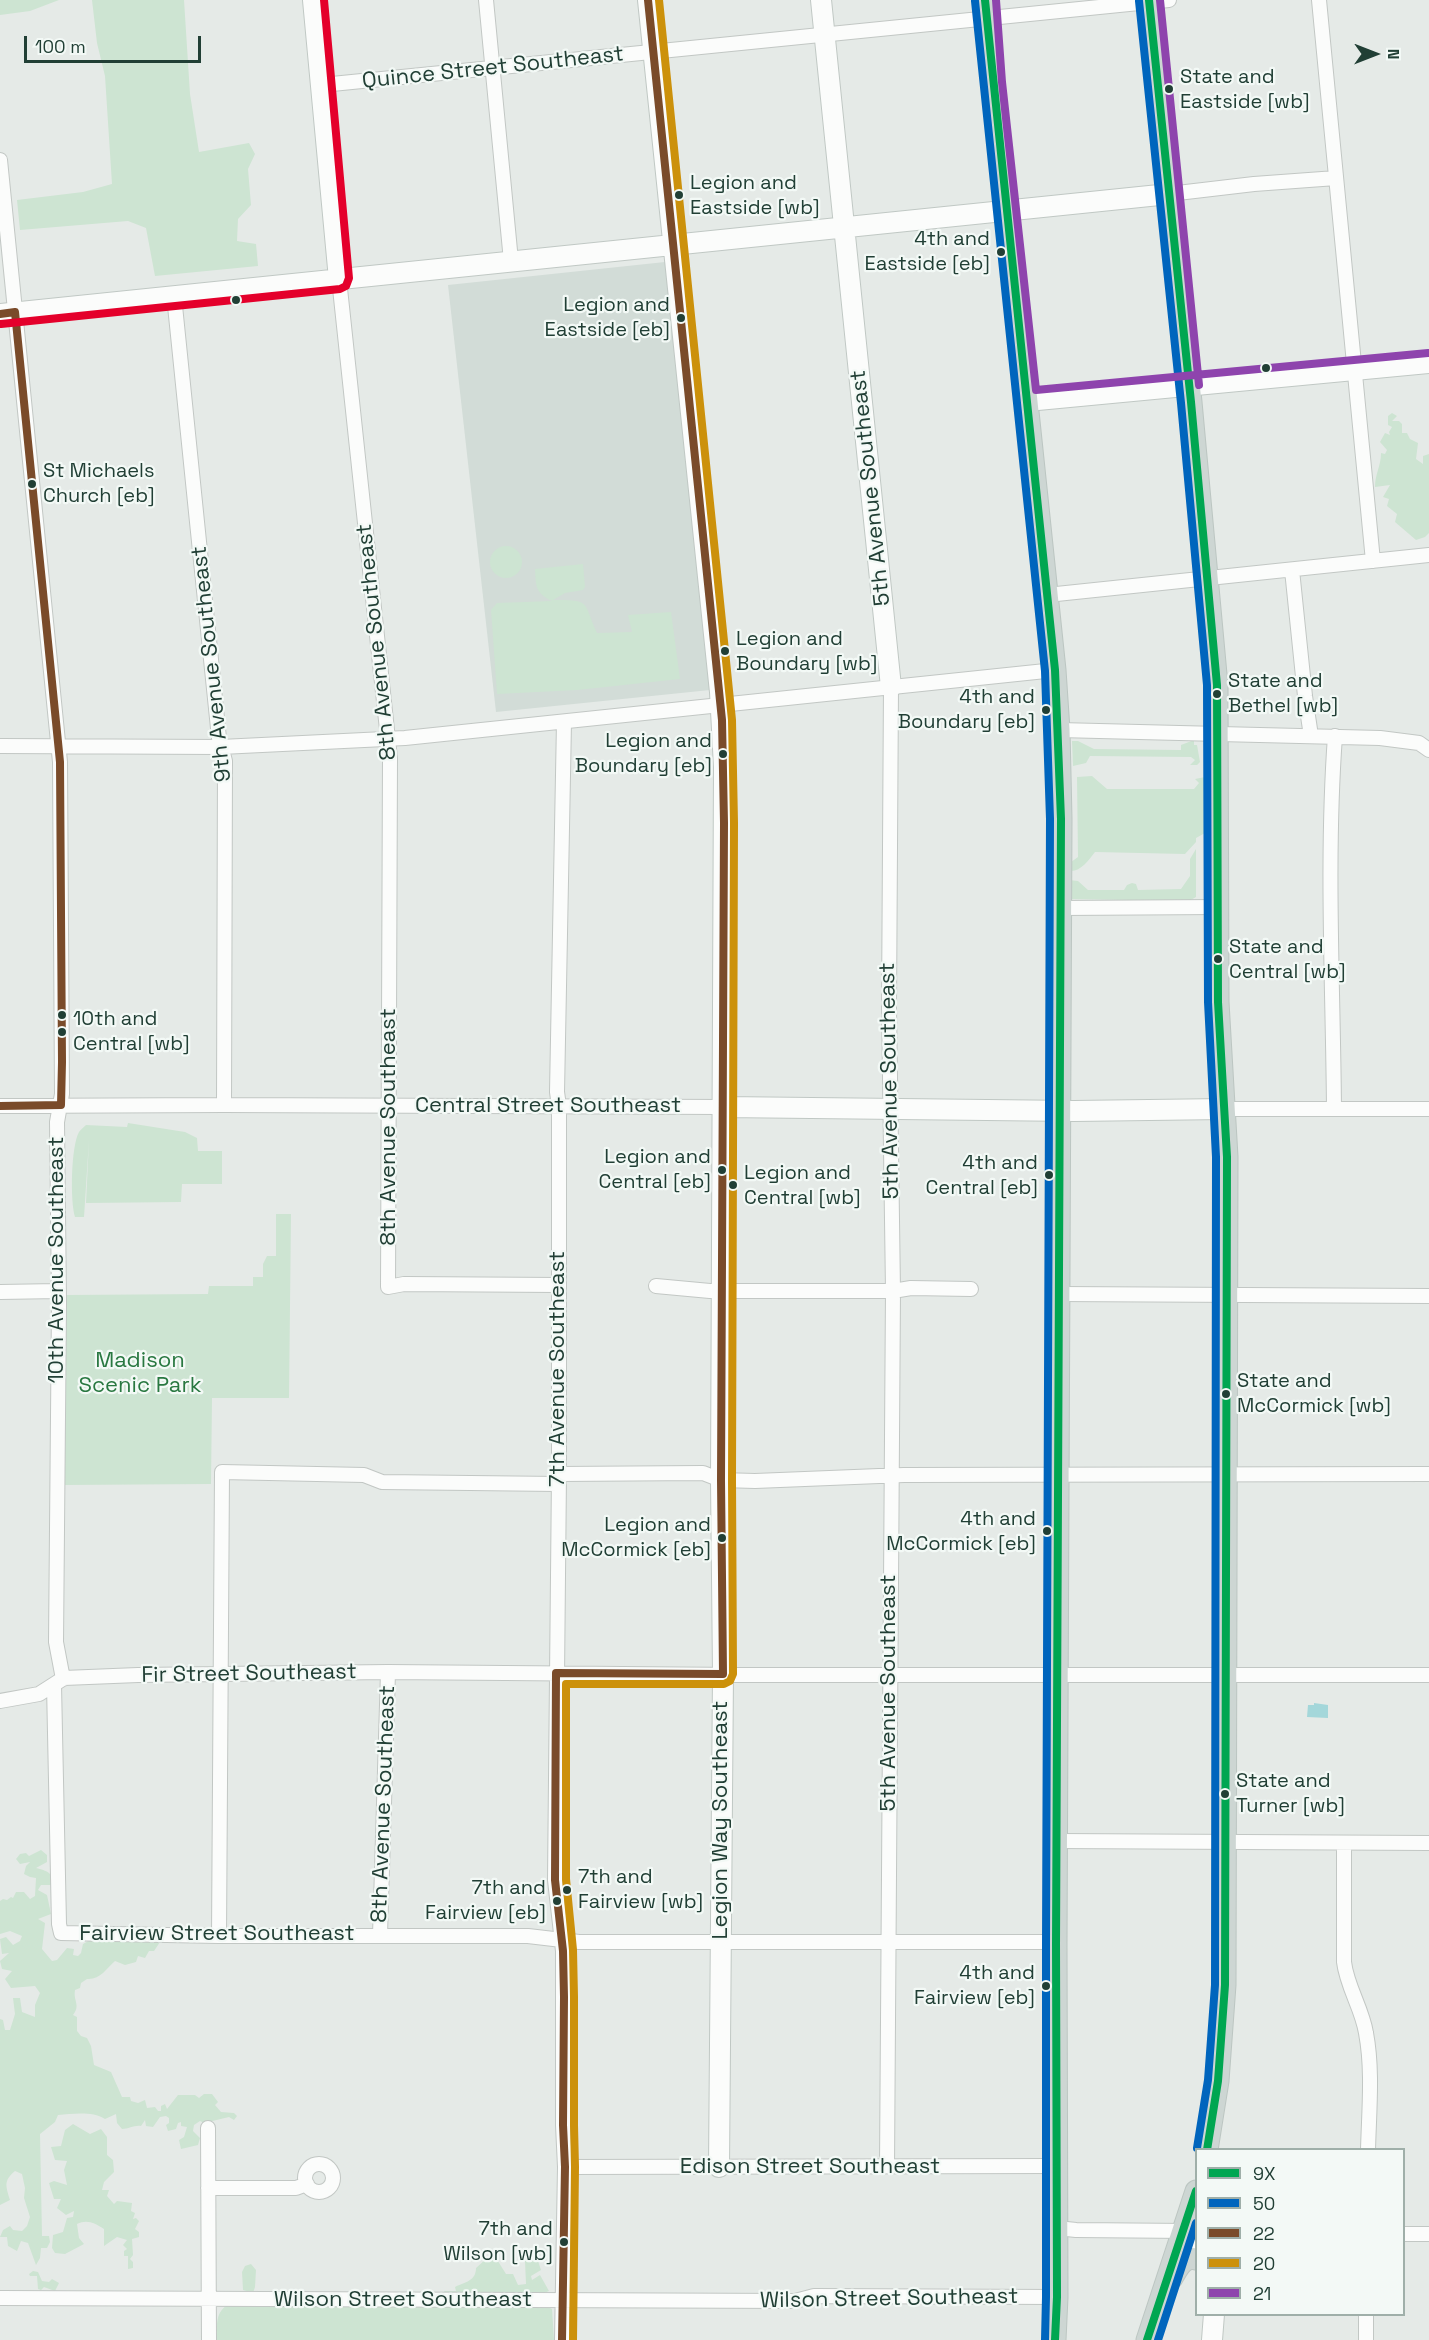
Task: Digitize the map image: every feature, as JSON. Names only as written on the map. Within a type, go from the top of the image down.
[{"type":"main road","points":[[1156,1],[1169,194],[1217,686],[1219,1032],[1227,1157],[1226,1843],[1223,2028],[1214,2113],[1207,2148]]},
{"type":"main road","points":[[986,9],[1028,401],[1059,730],[1057,2297],[1055,2340]]},
{"type":"main road","points":[[1147,2340],[1160,2303],[1193,2236],[1195,2214]]},
{"type":"main road","points":[[1160,2303],[1182,2263],[1188,2258],[1195,2259]]},
{"type":"street","name":"8th Avenue Southeast","points":[[313,0],[339,279],[390,758],[388,1287],[404,1284],[559,1285]]},
{"type":"street","points":[[486,0],[511,261]]},
{"type":"street","name":"Legion Way Southeast","points":[[648,0],[721,706],[724,823],[724,1107],[719,2167]]},
{"type":"street","name":"5th Avenue Southeast","points":[[821,0],[891,687],[889,985],[893,1291],[887,2165]]},
{"type":"street","points":[[1319,0],[1373,561]]},
{"type":"street","name":"Quince Street Southeast","points":[[322,85],[825,35],[986,9],[1156,1]]},
{"type":"street","name":"10th Avenue Southeast","points":[[0,160],[8,313],[60,762],[61,1105],[57,1122],[56,1642],[59,1682]]},
{"type":"street","points":[[8,313],[1007,212],[1254,184],[1336,178]]},
{"type":"street","name":"9th Avenue Southeast","points":[[174,296],[221,747],[225,761],[224,1105]]},
{"type":"street","points":[[1028,401],[1429,363]]},
{"type":"street","points":[[1047,596],[1429,555]]},
{"type":"street","points":[[1292,570],[1311,736]]},
{"type":"street","points":[[0,746],[221,747],[388,738],[721,706],[1055,670]]},
{"type":"street","name":"7th Avenue Southeast","points":[[562,2340],[565,2167],[562,1939],[555,1880],[559,1285],[559,1106],[557,1092],[564,722]]},
{"type":"street","points":[[1059,730],[1380,738],[1419,743],[1428,749]]},
{"type":"street","points":[[1334,1109],[1331,848],[1335,736]]},
{"type":"street","points":[[1060,908],[1218,907]]},
{"type":"street","name":"Central Street Southeast","points":[[0,1106],[559,1106],[1059,1110],[1224,1108]]},
{"type":"street","points":[[1224,1108],[1429,1109]]},
{"type":"street","points":[[656,1286],[723,1291],[971,1289]]},
{"type":"street","points":[[0,1292],[58,1291]]},
{"type":"street","points":[[1058,1294],[1429,1296]]},
{"type":"street","points":[[219,1936],[222,1472],[364,1475],[382,1482],[558,1479],[703,1473],[721,1480],[806,1480],[890,1475],[1429,1474]]},
{"type":"street","name":"8th Avenue Southeast","points":[[380,1935],[388,1672]]},
{"type":"street","name":"Fir Street Southeast","points":[[0,1701],[39,1694],[59,1682],[95,1676],[388,1672],[1429,1675]]},
{"type":"street","name":"Fairview Street Southeast","points":[[59,1682],[54,1704],[61,1933],[543,1937],[579,1942],[1056,1942]]},
{"type":"street","points":[[1057,1841],[1429,1843]]},
{"type":"street","points":[[1344,1843],[1344,1962],[1346,1976],[1366,2034],[1368,2148]]},
{"type":"street","points":[[1214,2113],[1215,2148]]},
{"type":"street","points":[[208,2128],[209,2340]]},
{"type":"street","name":"Edison Street Southeast","points":[[565,2167],[1056,2166]]},
{"type":"street","points":[[208,2188],[296,2188],[307,2184]]},
{"type":"street","points":[[1057,2228],[1193,2236]]},
{"type":"street","points":[[1405,2234],[1429,2234]]},
{"type":"street","name":"Wilson Street Southeast","points":[[0,2298],[795,2301],[814,2296],[1057,2297]]},
{"type":"street","points":[[1208,2316],[1211,2340]]},
{"type":"street","points":[[1211,2340],[1214,2316]]},
{"type":"street","points":[[1366,2316],[1366,2340]]},
{"type":"shaded area","points":[[665,262],[710,690],[496,712],[448,285]]},
{"type":"green space","points":[[0,0],[59,0],[30,11],[0,15]]},
{"type":"green space","points":[[92,0],[184,0],[190,94],[199,152],[249,143],[255,154],[248,169],[251,205],[238,219],[237,241],[256,244],[258,266],[155,276],[146,228],[128,221],[20,230],[17,200],[83,192],[112,184],[105,76],[97,43]]},
{"type":"green space","points":[[1392,413],[1397,416],[1392,421],[1399,421],[1402,424],[1402,433],[1407,433],[1410,439],[1418,443],[1416,459],[1423,464],[1423,456],[1429,454],[1429,533],[1416,540],[1395,522],[1397,514],[1387,506],[1389,499],[1383,497],[1390,485],[1375,487],[1381,453],[1385,454],[1387,450],[1380,442],[1385,433],[1390,435],[1392,427],[1388,425],[1388,416]]},
{"type":"green space","points":[[506,546],[517,551],[522,562],[517,573],[506,578],[495,573],[490,562],[495,551]]},
{"type":"green space","points":[[583,564],[585,587],[583,590],[565,593],[553,600],[584,604],[597,633],[632,632],[628,615],[671,612],[680,679],[577,690],[497,694],[491,610],[497,603],[552,601],[539,592],[535,569]]},
{"type":"green space","points":[[1194,740],[1200,762],[1197,765],[1190,765],[1195,760],[1191,757],[1090,756],[1086,763],[1073,766],[1072,741],[1078,741],[1094,749],[1181,750],[1181,745]]},
{"type":"green space","points":[[1092,776],[1107,789],[1194,789],[1199,783],[1195,779],[1205,777],[1205,833],[1196,838],[1196,842],[1185,854],[1095,852],[1081,867],[1071,871],[1067,865],[1078,857],[1077,777]]},
{"type":"green space","points":[[1196,849],[1196,897],[1189,901],[1069,899],[1069,880],[1078,881],[1088,890],[1124,890],[1132,883],[1136,884],[1138,890],[1181,889],[1190,876],[1190,859]]},
{"type":"green space","points":[[128,1123],[185,1132],[197,1138],[198,1151],[222,1151],[222,1184],[182,1184],[181,1202],[86,1203],[89,1140],[84,1217],[75,1217],[72,1174],[74,1149],[79,1132],[86,1125],[127,1127]]},
{"type":"green space","name":"Madison Scenic Park","points":[[276,1214],[291,1214],[289,1398],[212,1398],[211,1484],[63,1485],[65,1295],[208,1294],[209,1286],[253,1286],[253,1277],[263,1277],[263,1264],[267,1256],[276,1256]]},
{"type":"green space","points":[[41,1850],[47,1855],[47,1862],[36,1868],[49,1873],[54,1885],[41,1885],[38,1890],[47,1895],[51,1914],[38,1919],[45,1923],[42,1949],[52,1961],[57,1960],[67,1948],[74,1949],[73,1955],[78,1956],[83,1944],[105,1932],[115,1941],[120,1937],[141,1938],[145,1942],[158,1939],[160,1942],[154,1951],[149,1951],[145,1958],[138,1956],[136,1962],[125,1965],[115,1961],[99,1976],[87,1979],[81,1983],[80,1988],[75,1990],[77,2006],[73,2015],[77,2017],[77,2031],[81,2036],[87,2038],[91,2046],[94,2065],[111,2072],[122,2097],[130,2097],[131,2101],[138,2103],[145,2100],[147,2108],[155,2107],[161,2111],[161,2106],[165,2104],[167,2109],[178,2095],[195,2095],[199,2098],[204,2094],[212,2094],[218,2102],[215,2105],[221,2112],[234,2113],[237,2116],[234,2120],[229,2117],[204,2123],[200,2121],[194,2125],[193,2131],[200,2138],[198,2145],[181,2149],[179,2140],[184,2137],[187,2127],[181,2126],[181,2122],[178,2123],[176,2129],[168,2131],[166,2125],[169,2123],[169,2118],[166,2116],[160,2117],[153,2127],[146,2126],[145,2120],[141,2126],[122,2129],[117,2123],[116,2114],[105,2119],[88,2114],[58,2115],[55,2122],[40,2134],[42,2236],[49,2236],[50,2242],[47,2248],[41,2248],[40,2258],[36,2265],[28,2243],[21,2241],[17,2251],[8,2246],[7,2237],[0,2237],[3,2230],[10,2226],[13,2230],[22,2231],[27,2226],[30,2217],[24,2198],[25,2188],[22,2174],[15,2171],[6,2184],[10,2200],[0,2205],[0,2019],[3,2020],[5,2030],[10,2030],[15,2014],[13,1998],[20,1998],[22,2012],[35,2017],[35,2005],[40,1993],[35,1986],[11,1988],[5,1979],[12,1971],[2,1969],[0,1961],[9,1953],[2,1954],[0,1939],[6,1937],[13,1945],[20,1941],[22,1936],[10,1931],[0,1934],[0,1901],[13,1898],[16,1892],[24,1892],[30,1899],[35,1896],[36,1878],[24,1874],[30,1862],[20,1864],[16,1859],[20,1854],[26,1853],[29,1856]]},
{"type":"green space","points":[[73,2124],[90,2134],[101,2129],[107,2137],[107,2155],[113,2160],[114,2172],[104,2182],[102,2190],[109,2190],[107,2196],[114,2204],[117,2201],[132,2203],[131,2211],[135,2213],[133,2219],[136,2218],[139,2221],[135,2229],[139,2232],[139,2237],[132,2239],[133,2255],[130,2259],[133,2262],[133,2268],[128,2269],[128,2256],[124,2256],[124,2251],[127,2249],[123,2245],[127,2240],[117,2237],[104,2246],[104,2229],[91,2222],[77,2224],[79,2238],[84,2244],[65,2254],[55,2253],[52,2248],[53,2235],[63,2232],[67,2218],[73,2217],[74,2211],[66,2215],[57,2208],[61,2199],[54,2199],[49,2183],[54,2181],[67,2185],[64,2170],[67,2161],[55,2160],[51,2147],[61,2146],[65,2130]]},
{"type":"green space","points":[[487,2258],[496,2258],[506,2274],[513,2274],[518,2285],[526,2284],[525,2261],[538,2261],[541,2270],[531,2276],[532,2280],[540,2275],[549,2291],[534,2297],[552,2309],[554,2340],[217,2340],[218,2317],[226,2306],[445,2294],[444,2291],[456,2291],[455,2287],[472,2278],[476,2268]]},
{"type":"green space","points":[[251,2264],[256,2270],[253,2293],[243,2290],[242,2272],[245,2266]]},
{"type":"green space","points":[[33,2271],[38,2272],[42,2281],[49,2282],[52,2279],[59,2283],[55,2291],[44,2287],[41,2290],[38,2289],[37,2276],[29,2274]]},
{"type":"water","points":[[1314,1703],[1328,1705],[1328,1718],[1307,1717],[1308,1705],[1314,1705]]},
{"type":"transit line","points":[[1,324],[340,289],[346,286],[349,278],[324,0]]},
{"type":"transit line","name":"22","points":[[562,2340],[565,2167],[564,1997],[563,1951],[555,1880],[556,1673],[723,1674],[721,1480],[724,823],[722,720],[648,0]]},
{"type":"transit line","name":"20","points":[[573,2340],[574,1997],[573,1950],[566,1879],[566,1684],[724,1684],[730,1681],[733,1674],[734,823],[732,720],[659,0]]},
{"type":"transit line","name":"9X","points":[[985,0],[1055,670],[1061,819],[1056,1942],[1057,2297],[1055,2340]]},
{"type":"transit line","name":"21","points":[[996,0],[1002,82],[1036,390],[1428,353]]},
{"type":"transit line","name":"9X","points":[[1149,0],[1191,402],[1217,685],[1218,1002],[1227,1157],[1225,1985],[1218,2081],[1207,2148]]},
{"type":"transit line","name":"21","points":[[1160,0],[1199,385]]},
{"type":"transit line","name":"50","points":[[975,1],[1045,671],[1050,819],[1045,2340]]},
{"type":"transit line","name":"50","points":[[1139,1],[1181,403],[1207,685],[1208,1002],[1216,1157],[1215,1985],[1208,2080],[1197,2148]]},
{"type":"transit line","name":"22","points":[[0,314],[15,312],[60,762],[62,1062],[61,1105],[0,1106]]},
{"type":"transit line","name":"9X","points":[[1147,2340],[1195,2194]]},
{"type":"transit line","name":"50","points":[[1158,2340],[1195,2226]]},
{"type":"place","name":"State and Eastside [wb]","points":[[1169,89]]},
{"type":"place","name":"Legion and Eastside [wb]","points":[[679,195]]},
{"type":"place","name":"4th and Eastside [eb]","points":[[1001,252]]},
{"type":"place","name":"Legion and Eastside [eb]","points":[[681,318]]},
{"type":"place","name":"St Michaels Church [eb]","points":[[32,484]]},
{"type":"place","name":"Legion and Boundary [wb]","points":[[725,651]]},
{"type":"place","name":"State and Bethel [wb]","points":[[1217,694]]},
{"type":"place","name":"4th and Boundary [eb]","points":[[1046,710]]},
{"type":"place","name":"Legion and Boundary [eb]","points":[[723,754]]},
{"type":"place","name":"State and Central [wb]","points":[[1218,959]]},
{"type":"place","name":"10th and Central [wb]","points":[[62,1032]]},
{"type":"place","name":"Legion and Central [eb]","points":[[722,1170]]},
{"type":"place","name":"4th and Central [eb]","points":[[1049,1175]]},
{"type":"place","name":"Legion and Central [wb]","points":[[733,1185]]},
{"type":"place","name":"State and McCormick [wb]","points":[[1226,1394]]},
{"type":"place","name":"4th and McCormick [eb]","points":[[1047,1531]]},
{"type":"place","name":"Legion and McCormick [eb]","points":[[722,1538]]},
{"type":"place","name":"State and Turner [wb]","points":[[1225,1794]]},
{"type":"place","name":"7th and Fairview [wb]","points":[[567,1890]]},
{"type":"place","name":"7th and Fairview [eb]","points":[[557,1901]]},
{"type":"place","name":"4th and Fairview [eb]","points":[[1046,1986]]},
{"type":"place","name":"7th and Wilson [wb]","points":[[564,2242]]}]
